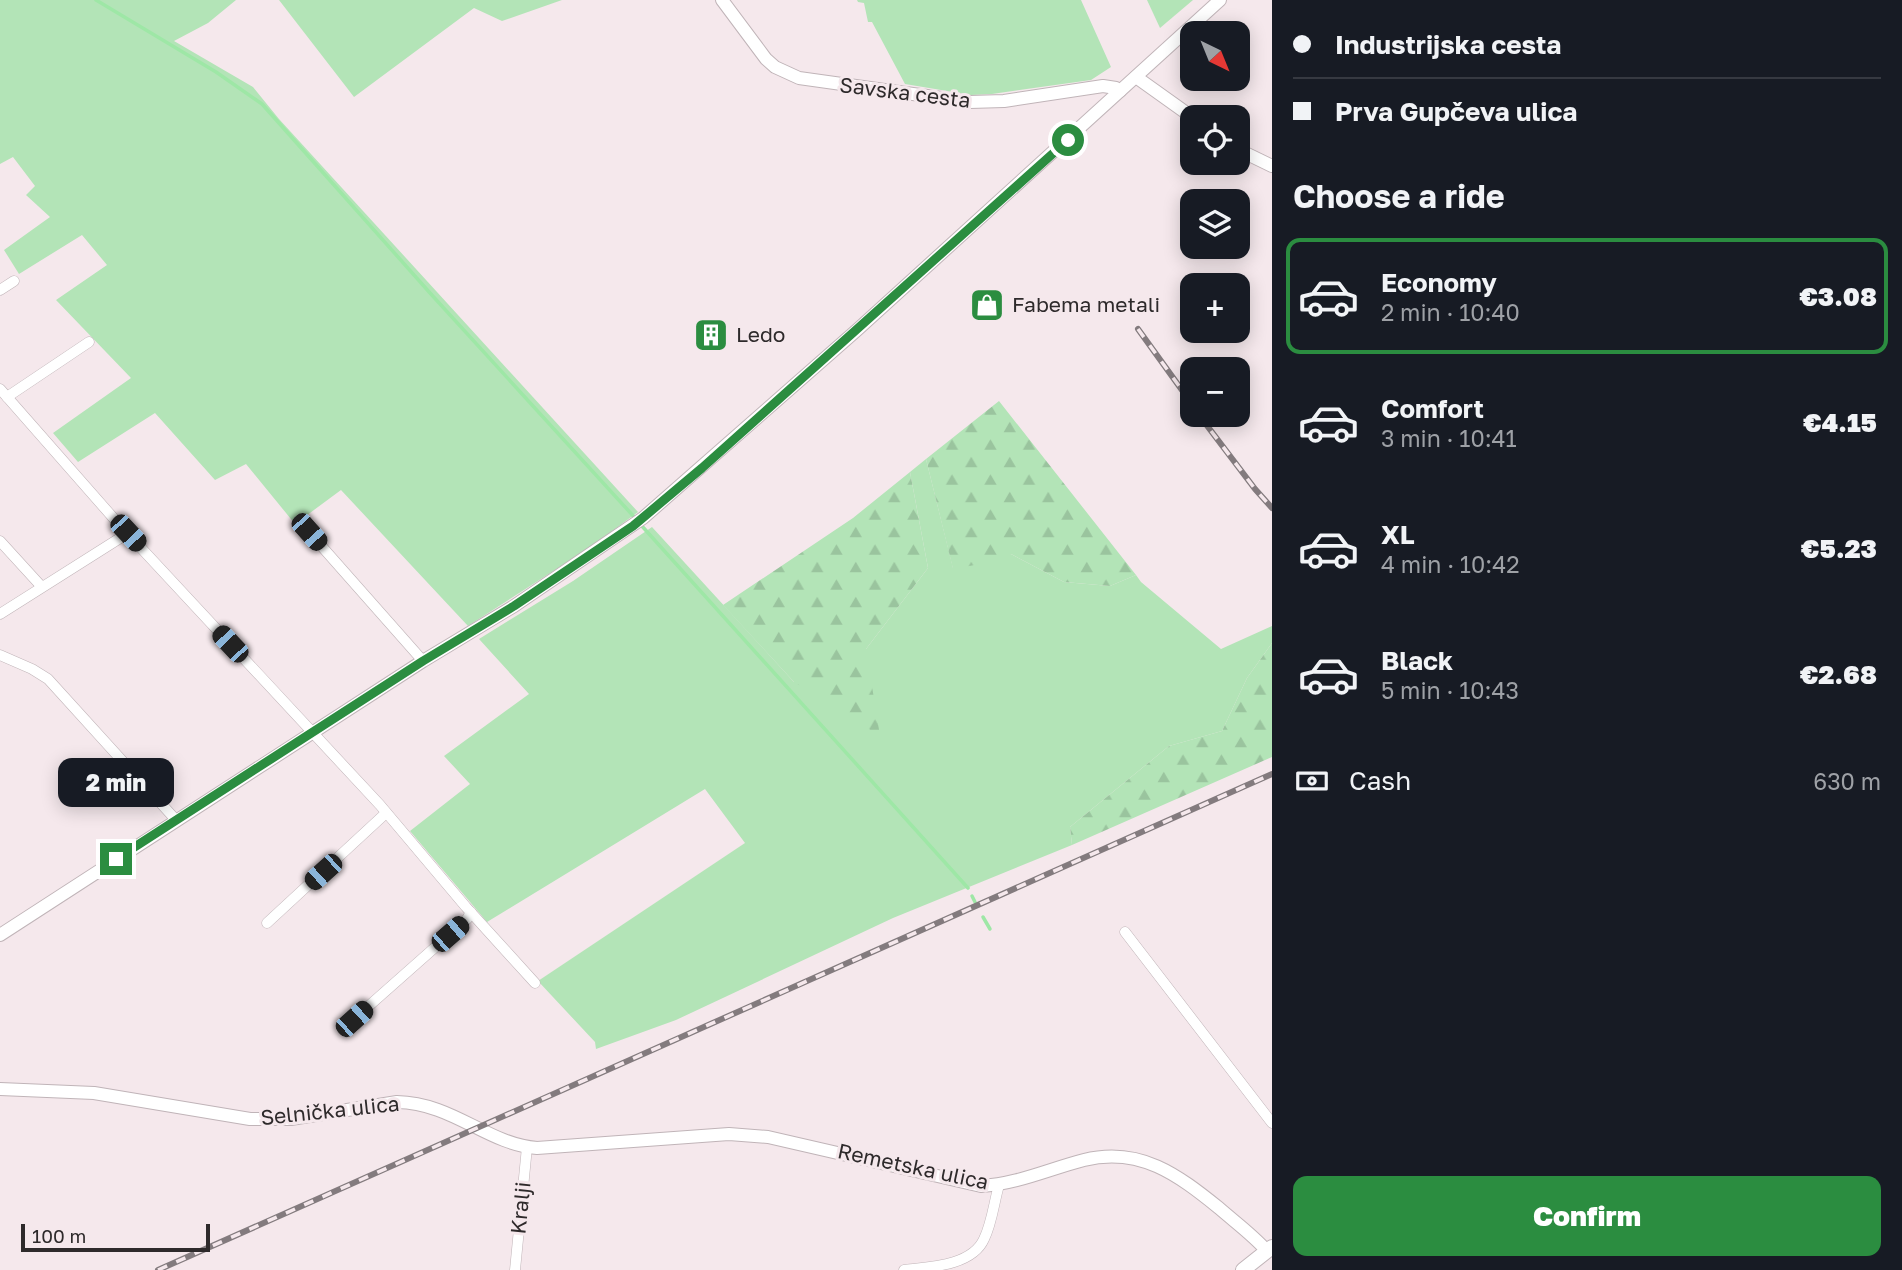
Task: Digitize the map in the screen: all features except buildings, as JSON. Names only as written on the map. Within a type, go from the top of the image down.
[{"type":"main road","points":[[1243,1270],[1269,1249]]},
{"type":"street","name":"Savska cesta","points":[[722,0],[766,59],[775,67],[799,78],[970,102],[1004,101],[1103,86],[1116,88],[1120,92]]},
{"type":"street","points":[[0,935],[423,661],[514,606],[638,522],[857,330],[1220,0]]},
{"type":"street","points":[[1136,77],[1180,108]]},
{"type":"street","points":[[1250,155],[1272,166]]},
{"type":"street","points":[[0,290],[14,281]]},
{"type":"street","points":[[89,342],[3,393],[386,813],[535,984]]},
{"type":"street","points":[[309,532],[423,661]]},
{"type":"street","points":[[0,614],[128,533]]},
{"type":"street","points":[[0,541],[41,586]]},
{"type":"street","points":[[0,655],[48,679],[176,820]]},
{"type":"street","points":[[267,923],[386,813]]},
{"type":"street","points":[[354,1019],[467,919],[471,912]]},
{"type":"street","points":[[1125,932],[1272,1123]]},
{"type":"street","name":"Selnička ulica","points":[[0,1089],[86,1092],[250,1119],[291,1119],[412,1102],[447,1111],[508,1141],[527,1147]]},
{"type":"street","name":"Remetska ulica","points":[[527,1147],[729,1134],[755,1136],[809,1145],[981,1186],[999,1185],[1087,1160],[1113,1157],[1147,1161],[1166,1169],[1189,1184],[1269,1249]]},
{"type":"street","name":"Kralji","points":[[515,1270],[527,1147]]},
{"type":"street","points":[[904,1270],[943,1265],[978,1248],[984,1238],[999,1185]]},
{"type":"green space","points":[[0,0],[236,0],[208,23],[174,41],[253,87],[279,119],[638,512],[592,546],[468,626],[341,490],[295,524],[246,464],[215,480],[155,413],[78,462],[53,433],[131,378],[56,300],[107,265],[82,235],[19,274],[4,250],[50,217],[26,195],[35,186],[13,157],[0,164]]},
{"type":"green space","points":[[279,0],[562,0],[502,21],[474,8],[354,97]]},
{"type":"green space","points":[[857,0],[1081,0],[1111,67],[1091,80],[992,94],[971,95],[905,84],[872,22],[868,22],[864,3]]},
{"type":"green space","points":[[1147,0],[1193,0],[1160,28]]},
{"type":"green space","points":[[999,401],[1136,575],[1110,586],[1064,582],[1011,554],[1007,559],[953,569],[926,459]]},
{"type":"green space","points":[[926,459],[953,568],[1011,554],[1064,582],[1110,586],[1136,575],[1221,649],[1272,626],[1272,643],[1247,678],[1222,731],[1169,746],[1070,827],[1072,845],[893,918],[676,1020],[596,1049],[595,1042],[538,981],[745,843],[705,789],[487,922],[410,831],[470,784],[444,756],[529,694],[479,639],[573,581],[652,527],[794,682],[866,649],[928,568],[910,472]]},
{"type":"green space","points":[[910,472],[928,568],[866,649],[880,736],[794,682],[723,605],[853,518]]},
{"type":"green space","points":[[1272,643],[1272,757],[1072,845],[1070,827],[1169,746],[1222,731],[1247,678]]},
{"type":"waterway","points":[[96,0],[216,72],[262,104],[636,519]]},
{"type":"waterway","points":[[641,525],[968,888]]},
{"type":"waterway","points":[[972,896],[975,902]]},
{"type":"waterway","points":[[983,917],[990,929]]},
{"type":"railway","points":[[1138,329],[1180,387]]},
{"type":"railway","points":[[1208,427],[1272,508]]},
{"type":"railway","points":[[158,1270],[1272,774]]},
{"type":"place","name":"Fabema metali","points":[[987,305]]},
{"type":"place","name":"Ledo","points":[[711,335]]},
{"type":"route","points":[[116,859],[423,661],[514,606],[633,526],[702,468],[1068,140]]}]
